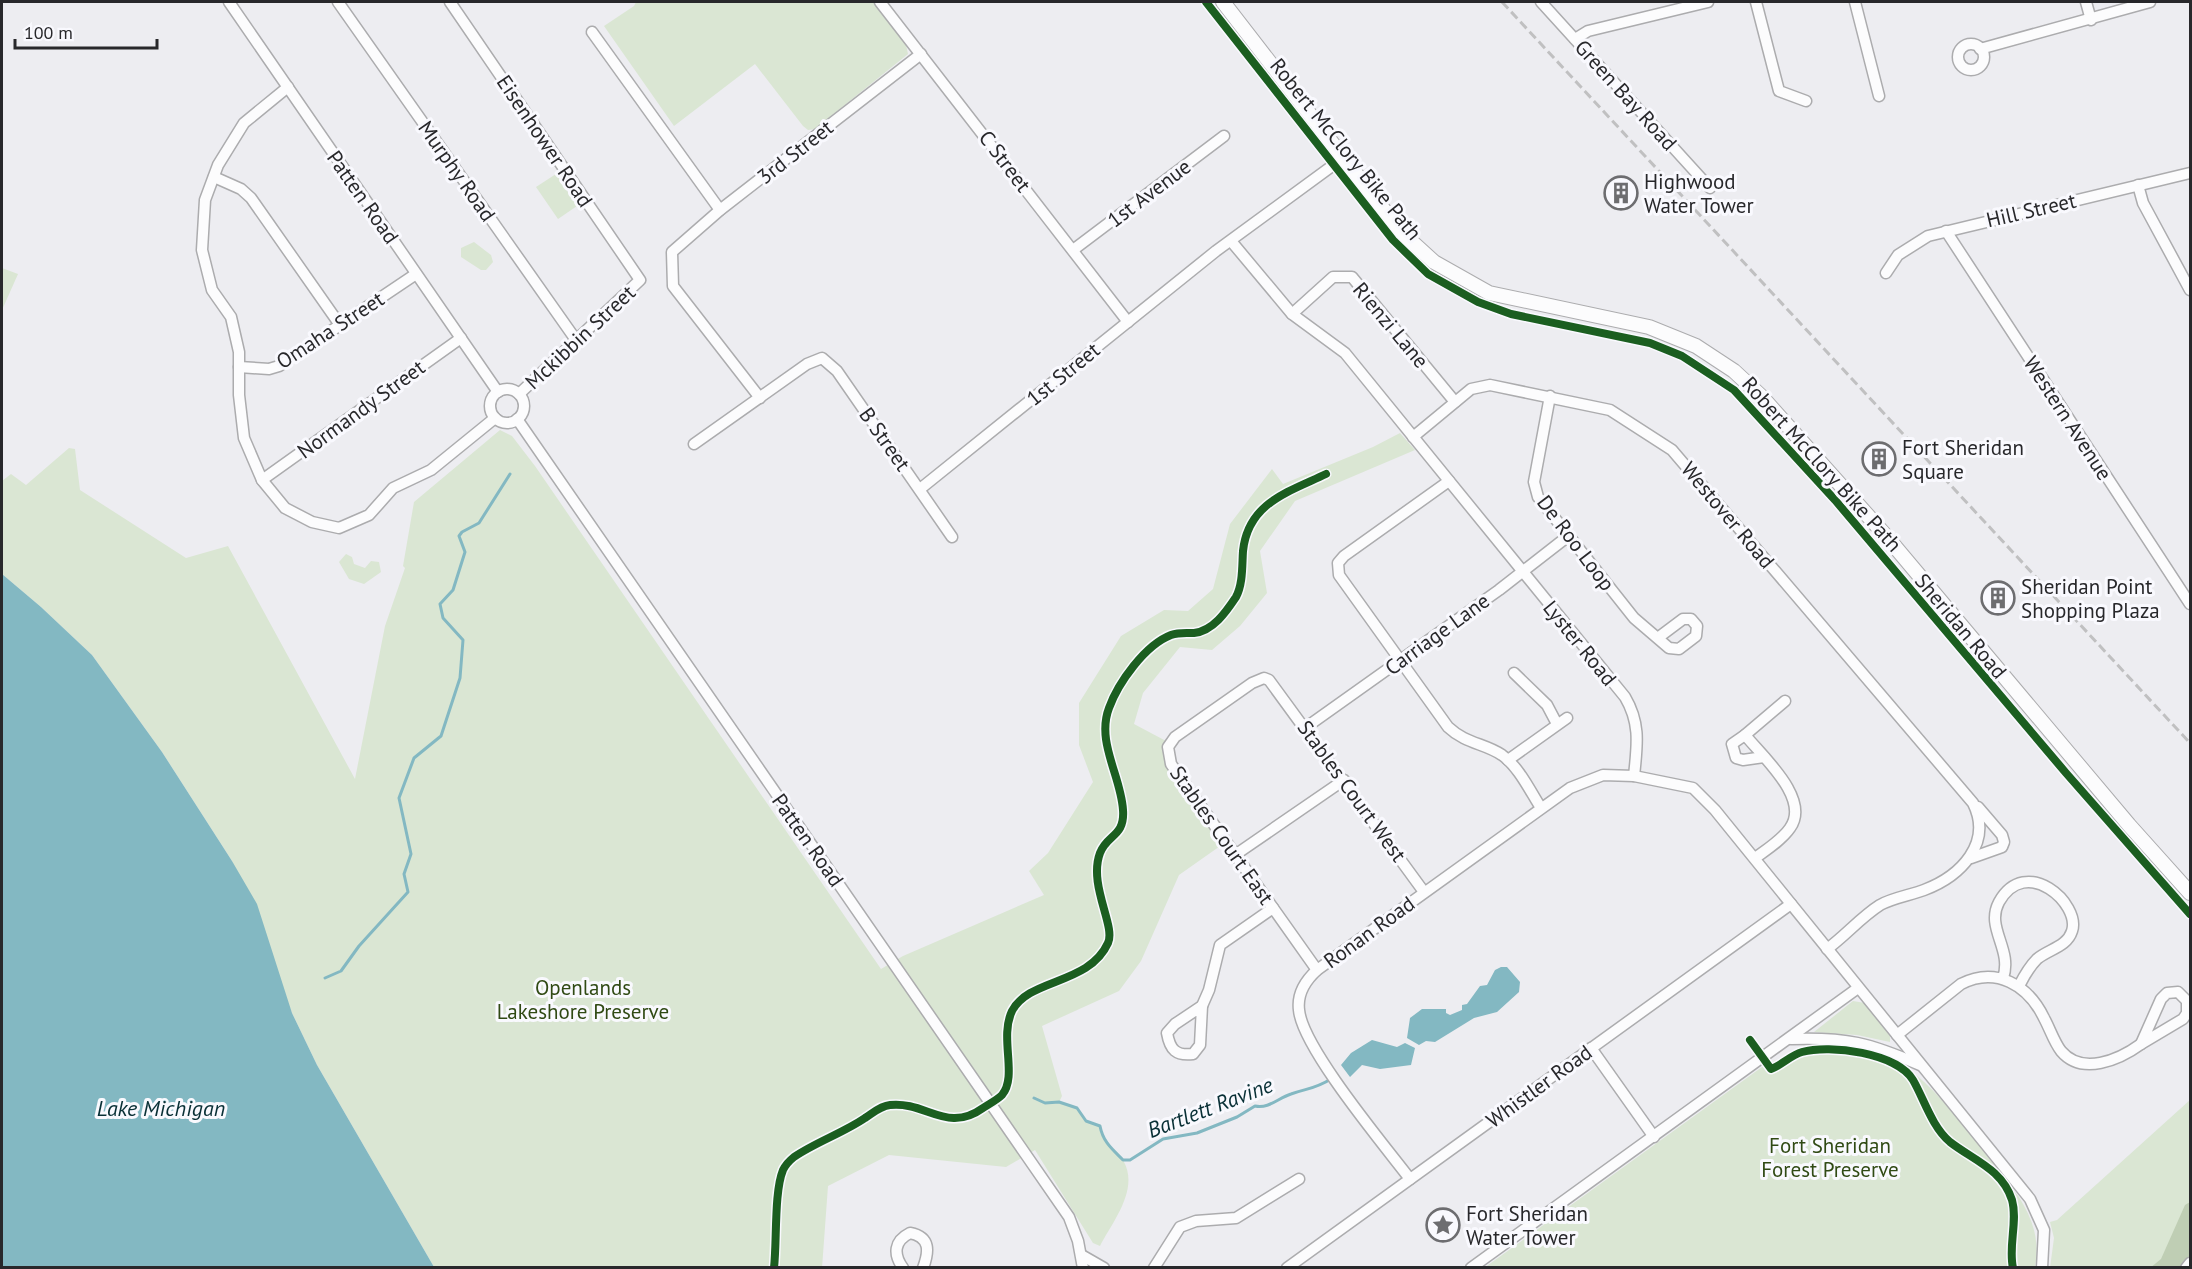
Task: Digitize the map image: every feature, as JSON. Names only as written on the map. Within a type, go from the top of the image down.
[{"type":"main road","name":"Sheridan Road","points":[[1223,2],[1401,232],[1418,250],[1464,281],[1503,297],[1649,327],[1696,346],[1734,371],[1762,397],[1886,536],[2131,828],[2190,893]]},
{"type":"street","name":"Murphy Road","points":[[338,2],[576,340]]},
{"type":"street","name":"Eisenhower Road","points":[[450,2],[640,280]]},
{"type":"street","name":"C Street","points":[[880,2],[1128,322]]},
{"type":"street","name":"Green Bay Road","points":[[1541,2],[1710,188]]},
{"type":"street","points":[[1575,39],[1588,31],[1708,2]]},
{"type":"street","points":[[1756,2],[1779,91],[1806,101]]},
{"type":"street","points":[[1855,2],[1879,96]]},
{"type":"street","points":[[2086,2],[2091,20]]},
{"type":"street","points":[[1980,49],[2150,2]]},
{"type":"street","name":"Patten Road","points":[[235,4],[288,87],[498,392]]},
{"type":"street","points":[[592,32],[720,210]]},
{"type":"street","name":"3rd Street","points":[[760,398],[673,286],[672,252],[720,210],[921,54]]},
{"type":"street","points":[[288,87],[244,123],[214,177],[205,200],[202,250],[212,290],[231,317],[239,352],[239,395],[244,438],[262,480],[285,508],[312,522],[339,528],[369,515],[393,488],[431,470],[495,418]]},
{"type":"street","name":"1st Avenue","points":[[1073,250],[1224,136]]},
{"type":"street","name":"1st Street","points":[[920,489],[1206,260],[1343,158]]},
{"type":"street","name":"Hill Street","points":[[1886,273],[1898,255],[1928,236],[2190,173]]},
{"type":"street","points":[[214,177],[241,189],[251,198],[340,326]]},
{"type":"street","points":[[2138,185],[2143,203],[2190,290]]},
{"type":"street","name":"Western Avenue","points":[[1946,231],[2190,604]]},
{"type":"street","name":"Lyster Road","points":[[1232,241],[1292,314],[1345,353],[1632,709],[1639,731],[1634,776]]},
{"type":"street","name":"Omaha Street","points":[[239,367],[269,369],[279,366],[416,274]]},
{"type":"street","name":"Rienzi Lane","points":[[1292,314],[1333,278],[1340,275],[1352,278],[1455,402]]},
{"type":"street","name":"Mckibbin Street","points":[[519,394],[640,280]]},
{"type":"street","name":"Normandy Street","points":[[262,480],[460,338]]},
{"type":"street","name":"B Street","points":[[760,398],[807,364],[822,358],[829,362],[952,537]]},
{"type":"street","name":"Westover Road","points":[[1413,437],[1470,389],[1490,385],[1610,410],[1672,450],[2002,835],[2004,842],[2002,847],[1969,859]]},
{"type":"street","points":[[510,389],[519,394],[523,410],[517,419],[506,422],[495,418],[490,403],[498,392],[510,389]]},
{"type":"street","name":"De Roo Loop","points":[[1550,396],[1534,482],[1542,505],[1634,618],[1659,637]]},
{"type":"street","points":[[694,444],[760,398]]},
{"type":"street","name":"Patten Road","points":[[517,419],[1069,1216],[1083,1262]]},
{"type":"street","points":[[1449,481],[1344,556],[1337,569],[1346,586],[1456,735],[1501,754],[1508,760],[1541,808]]},
{"type":"street","name":"Carriage Lane","points":[[1305,728],[1567,537]]},
{"type":"street","points":[[1508,760],[1562,721],[1514,673]]},
{"type":"street","name":"Stables Court East","points":[[1279,691],[1264,678],[1252,683],[1175,737],[1168,747],[1168,754],[1170,764],[1317,970]]},
{"type":"street","name":"Stables Court West","points":[[1279,691],[1424,892]]},
{"type":"street","points":[[1764,757],[1743,760],[1736,758],[1732,744],[1785,700]]},
{"type":"street","points":[[1745,735],[1794,796],[1797,810],[1790,829],[1755,858]]},
{"type":"street","name":"Ronan Road","points":[[1410,1179],[1319,1056],[1304,1031],[1299,1005],[1302,989],[1317,970],[1541,808],[1587,779],[1603,775],[1634,776]]},
{"type":"street","points":[[1634,776],[1693,788],[1755,858],[2030,1199],[2044,1230],[2042,1268]]},
{"type":"street","points":[[1235,855],[1344,780]]},
{"type":"street","name":"Westover Road","points":[[1827,949],[1881,904],[1937,884],[1953,875],[1969,859],[1976,849],[1981,825],[1973,802]]},
{"type":"street","points":[[2003,978],[2007,961],[1995,924],[1998,904],[2005,894],[2023,883],[2042,883],[2050,888],[2068,910],[2074,925],[2072,932],[2062,945],[2036,961],[2019,986]]},
{"type":"street","name":"Whistler Road","points":[[1287,1268],[1791,904]]},
{"type":"street","points":[[1202,1006],[1175,1024],[1167,1033],[1170,1048],[1174,1051],[1183,1055],[1193,1054],[1200,1045],[1202,1006],[1220,945],[1273,908]]},
{"type":"street","points":[[1897,1035],[1961,984],[1980,977],[2003,978],[2019,986],[2036,1005],[2062,1052],[2079,1063],[2092,1064],[2114,1060],[2141,1044],[2183,1019],[2189,1007],[2184,995],[2172,992],[2162,999],[2141,1044]]},
{"type":"street","points":[[1471,1268],[1858,988]]},
{"type":"street","points":[[1790,1039],[1832,1037],[1854,1040],[1878,1046],[1922,1065]]},
{"type":"street","points":[[1592,1048],[1654,1137]]},
{"type":"street","points":[[1154,1268],[1180,1227],[1196,1221],[1236,1218],[1299,1179]]},
{"type":"street","points":[[903,1268],[896,1257],[896,1249],[898,1242],[910,1233],[923,1238],[928,1245],[929,1253],[923,1268]]},
{"type":"street","points":[[1083,1262],[1104,1268]]},
{"type":"street","points":[[2186,1268],[2190,1263]]},
{"type":"green space","points":[[636,2],[873,2],[906,45],[908,54],[815,129],[808,130],[803,126],[755,64],[674,126],[604,26],[634,6]]},
{"type":"green space","points":[[556,174],[577,206],[558,219],[536,187]]},
{"type":"green space","points":[[474,242],[491,255],[493,262],[486,270],[481,270],[461,257],[461,248]]},
{"type":"green space","points":[[2,268],[18,274],[2,310]]},
{"type":"green space","name":"Openlands Lakeshore Preserve","points":[[500,430],[512,436],[535,466],[881,969],[903,956],[1044,895],[1029,871],[1048,853],[1093,782],[1079,745],[1079,703],[1121,636],[1164,610],[1188,611],[1213,589],[1230,524],[1272,469],[1283,484],[1373,447],[1400,433],[1415,450],[1295,501],[1260,551],[1267,593],[1240,626],[1212,650],[1180,647],[1143,693],[1134,724],[1166,741],[1163,748],[1166,764],[1223,844],[1179,875],[1141,961],[1119,991],[1042,1026],[1062,1096],[1059,1102],[1077,1108],[1086,1121],[1100,1126],[1104,1139],[1120,1155],[1127,1171],[1127,1193],[1123,1205],[1100,1246],[1093,1243],[1035,1150],[1006,1167],[889,1155],[828,1186],[822,1268],[434,1267],[317,1065],[292,1013],[232,861],[162,752],[92,655],[2,574],[2,481],[11,474],[26,485],[69,448],[75,449],[80,490],[186,558],[228,546],[355,779],[385,626],[405,568],[403,566],[414,502]]},
{"type":"green space","points":[[346,554],[352,557],[354,564],[365,568],[371,561],[379,562],[381,572],[364,584],[349,579],[339,562]]},
{"type":"green space","points":[[1853,1001],[1865,1003],[1890,1036],[1890,1042],[1857,1035],[1814,1032]]},
{"type":"green space","name":"Fort Sheridan Forest Preserve","points":[[1820,1046],[1859,1049],[1887,1057],[1912,1072],[1929,1086],[1962,1123],[2019,1197],[2034,1230],[2037,1248],[2035,1267],[1484,1268],[1762,1067],[1796,1050]]},
{"type":"green space","points":[[2190,1100],[2190,1267],[2050,1268],[2054,1238],[2050,1222],[2057,1220]]},
{"type":"green space","points":[[2190,1202],[2190,1267],[2150,1268],[2161,1259],[2185,1205]]},
{"type":"water","name":"Lake Michigan","points":[[2,574],[92,655],[162,752],[232,861],[257,904],[292,1013],[317,1065],[434,1267],[2,1267]]},
{"type":"water","points":[[1507,967],[1520,982],[1519,992],[1497,1012],[1474,1018],[1435,1042],[1426,1041],[1419,1045],[1407,1038],[1410,1018],[1422,1009],[1446,1009],[1446,1013],[1450,1015],[1462,1010],[1462,1005],[1467,1004],[1480,986],[1487,985],[1495,970]]},
{"type":"water","points":[[1372,1040],[1397,1047],[1405,1043],[1415,1048],[1411,1065],[1380,1069],[1362,1065],[1350,1077],[1341,1065],[1351,1053]]},
{"type":"waterway","points":[[325,978],[341,971],[359,946],[408,892],[404,874],[411,854],[399,798],[414,758],[441,736],[460,678],[463,640],[443,618],[440,604],[453,590],[465,552],[459,536],[479,523],[510,474]]},
{"type":"waterway","name":"Bartlett Ravine","points":[[1034,1098],[1045,1103],[1059,1102],[1077,1108],[1086,1121],[1100,1126],[1106,1141],[1123,1160],[1130,1160],[1163,1139],[1197,1133],[1237,1117],[1255,1106],[1269,1105],[1331,1079]]},
{"type":"railway","points":[[1502,2],[2190,743]]},
{"type":"cycle path","name":"Robert McClory Bike Path","points":[[1206,2],[1393,240],[1428,274],[1478,302],[1511,314],[1650,343],[1682,356],[1734,390],[1835,500],[2066,773],[2190,914]]},
{"type":"cycle path","points":[[774,1268],[778,1191],[783,1170],[789,1161],[886,1106],[903,1105],[936,1115],[958,1118],[970,1115],[995,1100],[1002,1095],[1008,1078],[1007,1033],[1012,1011],[1020,1000],[1032,992],[1074,974],[1099,957],[1108,943],[1109,936],[1099,891],[1097,865],[1103,847],[1118,830],[1123,819],[1121,797],[1105,734],[1106,721],[1113,698],[1142,656],[1161,640],[1174,634],[1194,633],[1207,629],[1218,620],[1238,592],[1246,535],[1261,510],[1284,494],[1326,474]]},
{"type":"cycle path","points":[[1750,1040],[1771,1069],[1802,1052],[1829,1049],[1878,1057],[1905,1071],[1913,1080],[1933,1121],[1944,1136],[1986,1166],[2007,1189],[2014,1208],[2013,1268]]},
{"type":"place","name":"Highwood Water Tower","points":[[1621,193]]},
{"type":"place","name":"Fort Sheridan Square","points":[[1879,459]]},
{"type":"place","name":"Sheridan Point Shopping Plaza","points":[[1998,598]]},
{"type":"place","name":"Fort Sheridan Water Tower","points":[[1443,1225]]}]
